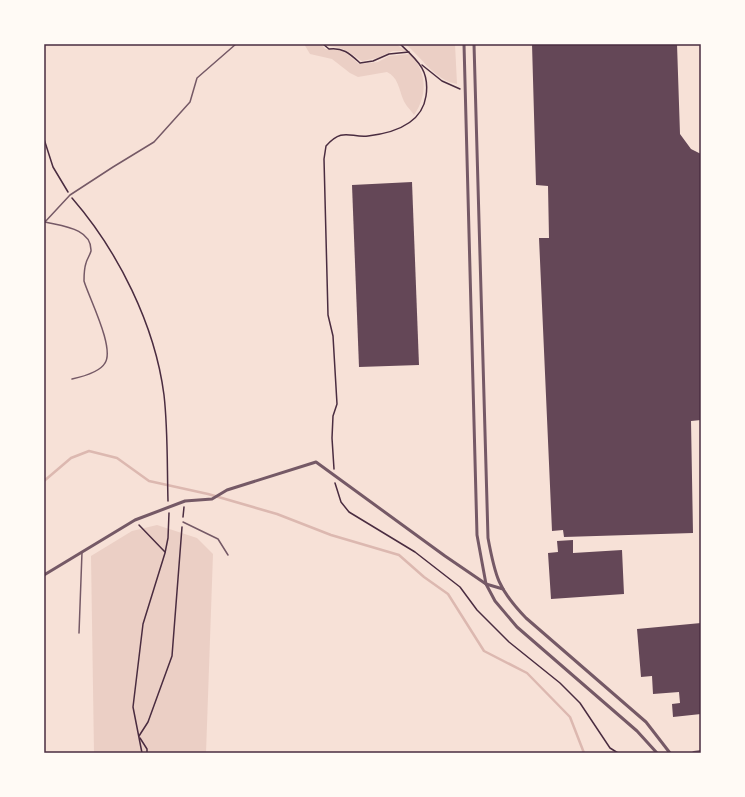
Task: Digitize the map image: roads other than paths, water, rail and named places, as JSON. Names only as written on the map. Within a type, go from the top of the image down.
[{"type":"street","points":[[464,44],[477,535],[486,584],[495,601],[517,627],[637,732],[657,753]]},
{"type":"street","points":[[474,44],[488,538],[495,574],[514,605],[526,618],[646,722],[670,753]]},
{"type":"street","points":[[44,575],[134,520],[185,501],[212,499],[227,490],[316,462],[486,584],[503,589]]},
{"type":"street","points":[[694,753],[701,752]]},
{"type":"lane","points":[[44,223],[70,195],[154,142],[190,102],[197,78],[236,44]]},
{"type":"lane","points":[[44,223],[66,226],[81,232],[90,246],[91,253],[84,271],[84,281],[107,343],[107,357],[105,364],[100,368],[72,379]]},
{"type":"lane","points":[[183,522],[218,539],[228,555]]},
{"type":"lane","points":[[79,633],[82,552]]},
{"type":"waterway","points":[[44,481],[71,458],[89,451],[117,458],[149,481],[208,494],[277,514],[331,535],[399,555],[424,577],[448,594],[484,651],[527,673],[570,717],[584,753]]}]
